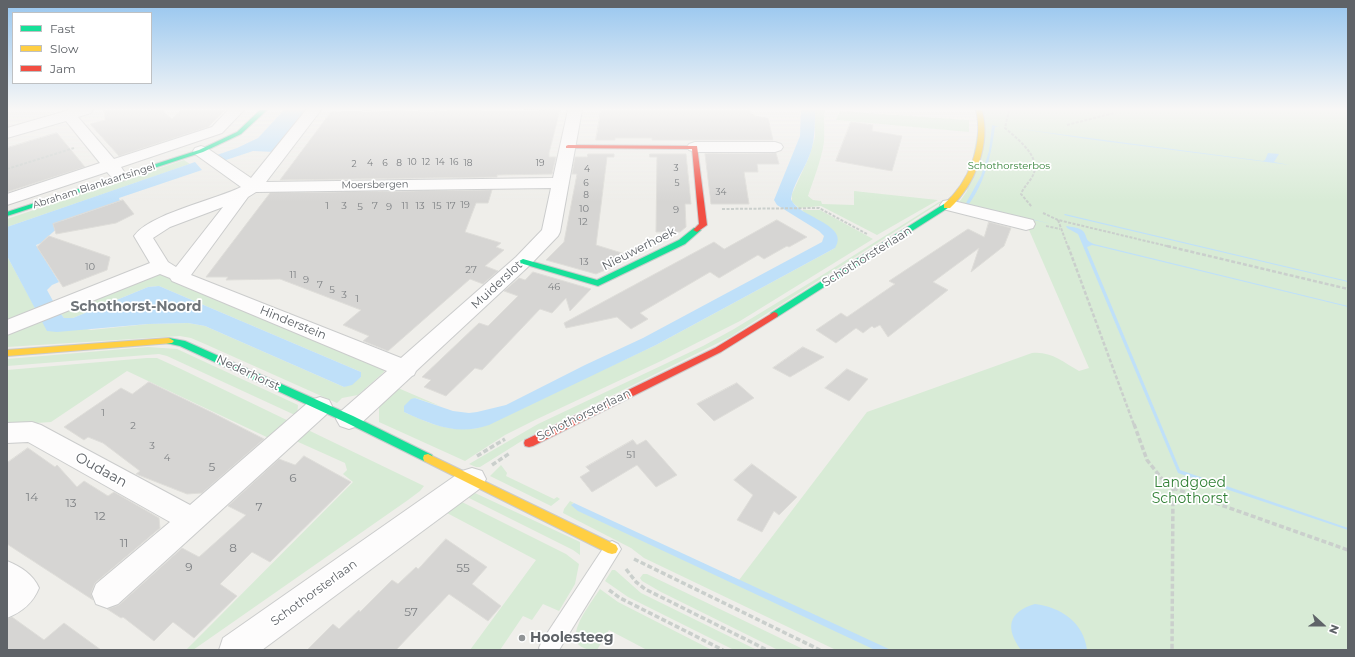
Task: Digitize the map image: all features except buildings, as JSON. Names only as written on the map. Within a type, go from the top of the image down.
[{"type":"street","points":[[90,141],[115,172]]},
{"type":"street","name":"Abraham Blankaartsingel","points":[[7,214],[191,141]]},
{"type":"street","name":"Abraham Blankaartsingel","points":[[7,200],[201,151],[223,141]]},
{"type":"street","points":[[179,277],[289,141]]},
{"type":"street","name":"Muiderslot","points":[[349,419],[406,369],[522,262],[551,232],[569,141]]},
{"type":"street","name":"Schothorsterlaan","points":[[529,442],[718,350],[949,205],[959,195],[970,176],[974,166],[979,141]]},
{"type":"street","name":"Nieuwerhoek","points":[[522,262],[598,283],[682,242],[704,225],[695,147]]},
{"type":"street","points":[[568,148],[775,147]]},
{"type":"street","points":[[201,151],[248,190]]},
{"type":"street","name":"Moersbergen","points":[[248,190],[560,183]]},
{"type":"street","name":"Hinderstein","points":[[248,190],[163,223],[143,236],[161,266],[179,277],[406,369]]},
{"type":"street","points":[[949,205],[1031,217]]},
{"type":"street","points":[[7,328],[161,266]]},
{"type":"street","name":"Nederhorst","points":[[7,354],[171,341],[182,343],[349,419],[472,479]]},
{"type":"street","points":[[107,594],[320,406]]},
{"type":"street","name":"Oudaan","points":[[7,433],[32,432],[192,520]]},
{"type":"street","points":[[472,479],[612,549]]},
{"type":"street","name":"Schothorsterlaan","points":[[235,650],[472,479]]},
{"type":"street","points":[[7,575],[24,588],[7,603]]},
{"type":"lane","points":[[549,648],[612,549]]},
{"type":"path","points":[[1017,141],[1033,157],[1036,164],[1035,173],[1024,186],[1021,194],[1027,203],[1031,217]]},
{"type":"path","points":[[7,168],[92,143]]},
{"type":"path","points":[[702,209],[819,208],[887,244]]},
{"type":"path","points":[[1041,212],[1058,220],[1348,289]]},
{"type":"path","points":[[1058,220],[1147,460],[1162,479],[1173,488],[1348,550]]},
{"type":"path","name":"Schothorsterlaan","points":[[472,479],[504,456],[529,442]]},
{"type":"path","points":[[1172,650],[1173,488]]},
{"type":"path","points":[[612,549],[636,582],[645,589],[766,650]]},
{"type":"path","points":[[612,549],[820,650]]},
{"type":"green space","points":[[814,141],[824,141],[823,149],[808,196],[813,200],[821,201],[822,204],[854,205],[854,191],[938,200],[877,235],[821,206],[799,208],[792,202],[792,194],[809,157]]},
{"type":"green space","name":"Landgoed Schothorst","points":[[976,141],[1348,141],[1348,650],[836,650],[644,558],[631,548],[563,513],[570,501],[574,503],[572,504],[739,580],[867,412],[1032,353],[1051,355],[1079,371],[1089,368],[1026,223],[957,205],[967,191]]},
{"type":"green space","points":[[184,160],[190,164],[7,227],[7,219]]},
{"type":"green space","points":[[943,201],[730,337],[528,437],[480,467],[469,464],[538,424],[703,346],[734,329],[939,202]]},
{"type":"green space","points":[[802,210],[820,210],[873,239],[740,321],[661,361],[505,435],[465,461],[379,422],[379,406],[398,388],[440,406],[415,398],[404,412],[449,428],[478,428],[656,345],[835,248]]},
{"type":"green space","points":[[7,256],[38,313],[7,325]]},
{"type":"green space","points":[[158,272],[383,365],[384,372],[358,395],[342,398],[337,403],[191,338],[180,336],[7,347],[7,331],[40,317],[91,330],[148,324],[188,323],[205,326],[344,387],[361,377],[361,372],[159,286],[148,287],[73,318],[64,318],[58,310]]},
{"type":"green space","points":[[148,347],[177,349],[298,405],[297,416],[167,356],[159,354],[7,366],[7,359]]},
{"type":"green space","points":[[157,358],[295,424],[275,441],[127,371],[51,422],[7,425],[7,370]]},
{"type":"green space","points":[[308,430],[424,486],[408,500],[193,650],[186,650],[353,482],[343,474],[347,470],[345,463],[296,441]]},
{"type":"green space","points":[[501,465],[507,473],[506,476],[554,499],[557,497],[560,499],[551,506],[490,476]]},
{"type":"green space","points":[[475,493],[580,542],[580,555],[573,550],[465,496]]},
{"type":"green space","points":[[462,502],[566,554],[579,564],[575,584],[559,611],[543,604],[532,620],[523,616],[500,650],[470,650],[536,560],[447,513]]},
{"type":"green space","points":[[612,570],[615,570],[641,593],[757,650],[734,650],[628,597],[605,581]]},
{"type":"green space","points":[[643,574],[647,574],[805,650],[778,650],[661,592],[642,581],[640,578]]},
{"type":"green space","points":[[600,589],[618,602],[712,650],[647,650],[609,630],[597,650],[584,648],[577,643],[576,635],[578,626]]},
{"type":"water","points":[[252,141],[283,141],[274,152],[253,151],[223,161],[214,156]]},
{"type":"water","points":[[798,141],[813,141],[806,164],[796,184],[791,199],[795,205],[830,227],[836,233],[838,240],[835,248],[656,345],[489,425],[466,429],[445,428],[404,412],[404,406],[411,399],[415,398],[453,411],[469,413],[506,405],[585,365],[643,338],[822,242],[824,236],[819,231],[777,205],[774,200]]},
{"type":"water","points":[[990,141],[993,141],[984,176],[969,204],[1052,224],[965,205],[981,176],[989,151]]},
{"type":"water","points":[[1100,141],[1263,161],[1268,153],[1279,154],[1274,162],[1290,165]]},
{"type":"water","points":[[195,162],[202,170],[119,198],[120,201],[62,221],[63,223],[41,243],[36,245],[59,282],[52,285],[47,290],[58,310],[64,318],[73,318],[148,287],[159,286],[361,372],[361,377],[352,385],[344,387],[205,326],[188,323],[148,324],[57,332],[47,331],[7,256],[7,227]]},
{"type":"water","points":[[1065,214],[1348,281],[1348,282],[1064,215]]},
{"type":"water","points":[[1066,226],[1083,231],[1087,240],[1094,244],[1348,306],[1097,246],[1092,245],[1087,247],[1180,470],[1348,528],[1348,530],[1178,473],[1078,234]]},
{"type":"water","points":[[574,503],[891,650],[875,650],[578,511],[571,505]]},
{"type":"water","points":[[1035,604],[1054,609],[1070,618],[1081,632],[1085,640],[1087,650],[1021,650],[1013,635],[1011,628],[1012,622],[1014,616],[1019,611]]},
{"type":"traffic: fast","points":[[7,214],[201,151],[223,141]]},
{"type":"traffic: fast","points":[[774,315],[947,206]]},
{"type":"traffic: fast","points":[[523,261],[598,283],[682,242],[697,230]]},
{"type":"traffic: fast","points":[[169,341],[182,343],[349,419],[428,458]]},
{"type":"traffic: slow","points":[[947,206],[954,200],[966,183],[979,151],[981,141]]},
{"type":"traffic: slow","points":[[7,353],[169,341]]},
{"type":"traffic: slow","points":[[428,458],[612,549]]},
{"type":"traffic: jam","points":[[568,147],[695,147],[703,225],[697,230]]},
{"type":"traffic: jam","points":[[529,443],[718,350],[774,315]]},
{"type":"place","name":"Hoolesteeg","points":[[522,638]]},
{"type":"district","name":"Schothorst-Noord","points":[[136,307]]},
{"type":"park label","name":"Schothorsterbos","points":[[1009,166]]}]
